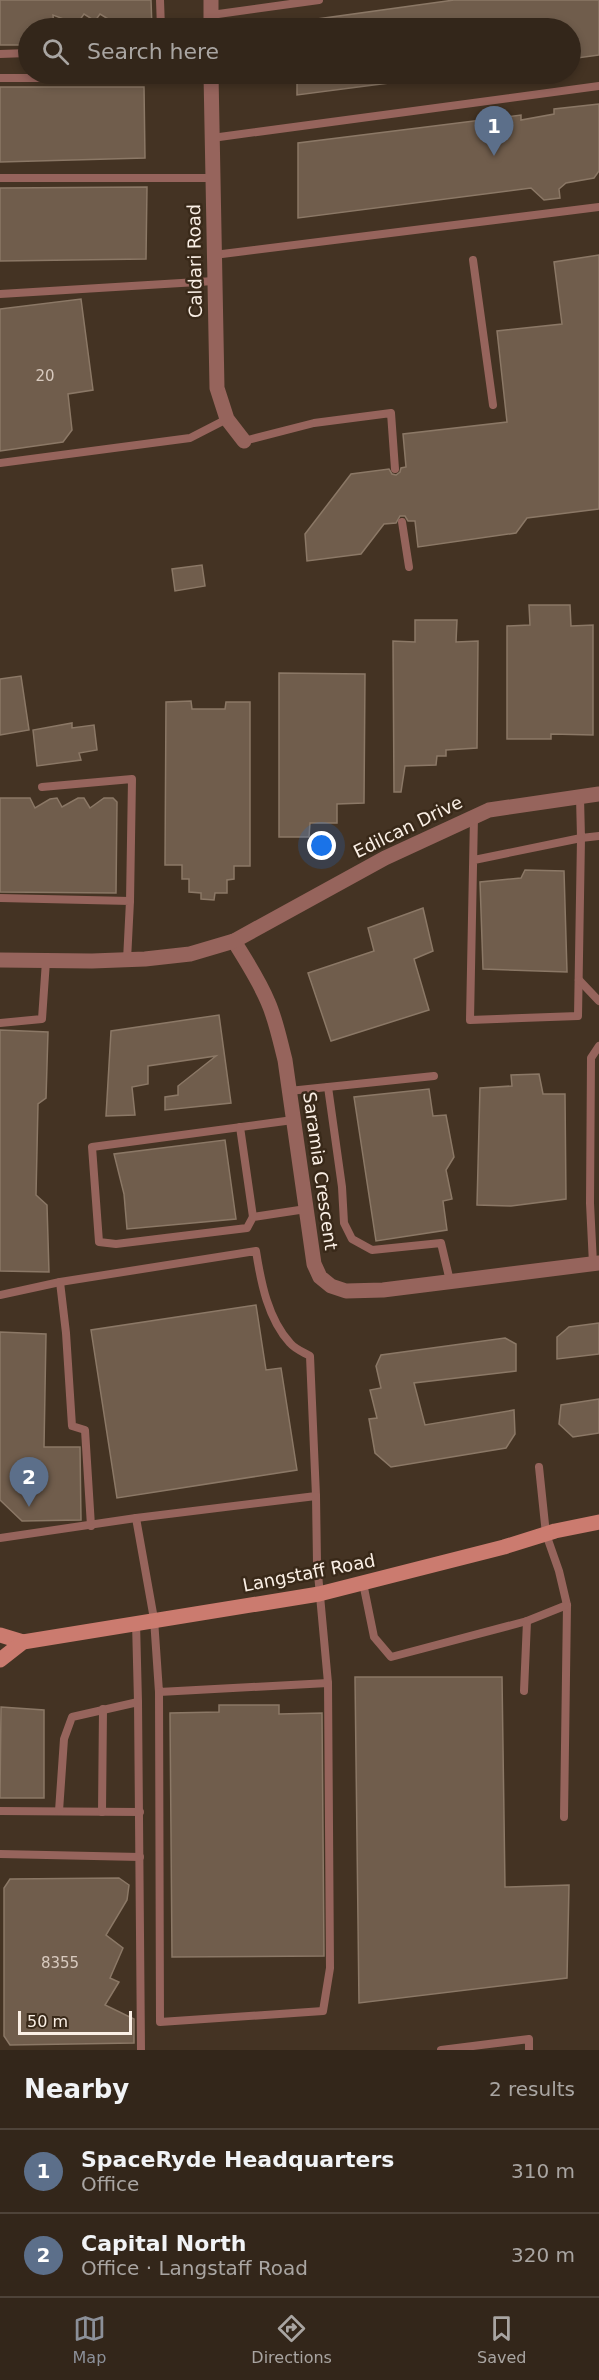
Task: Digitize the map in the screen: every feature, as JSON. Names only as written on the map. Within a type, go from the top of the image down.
[{"type":"street","name":"Caldari Road","points":[[211,84],[216,388],[227,419],[244,441]]},
{"type":"street","name":"Edilcan Drive","points":[[0,960],[127,960],[190,954],[234,940],[385,858],[489,810],[599,794]]},
{"type":"street","name":"Saramia Crescent","points":[[234,940],[258,979],[269,1004],[285,1060],[314,1264],[320,1277],[331,1286],[346,1291],[383,1290],[596,1263]]},
{"type":"street","name":"Langstaff Road","points":[[0,1635],[23,1642],[319,1594],[599,1522]]},
{"type":"street","name":"Langstaff Road","points":[[0,1660],[23,1642]]},
{"type":"lane","points":[[160,0],[161,18]]},
{"type":"lane","points":[[211,15],[319,0]]},
{"type":"lane","points":[[0,54],[18,53]]},
{"type":"lane","points":[[0,78],[18,78]]},
{"type":"lane","points":[[212,138],[599,86]]},
{"type":"lane","points":[[0,178],[212,178]]},
{"type":"lane","points":[[214,255],[599,207]]},
{"type":"lane","points":[[473,260],[493,405]]},
{"type":"lane","points":[[0,294],[214,281]]},
{"type":"lane","points":[[244,441],[315,423],[391,413],[395,469]]},
{"type":"lane","points":[[0,463],[190,438],[227,419]]},
{"type":"lane","points":[[402,522],[409,567]]},
{"type":"lane","points":[[42,787],[132,779],[127,960]]},
{"type":"lane","points":[[474,816],[470,1020],[578,1016],[580,797]]},
{"type":"lane","points":[[474,861],[599,836]]},
{"type":"lane","points":[[0,898],[130,900]]},
{"type":"lane","points":[[0,1023],[42,1019],[46,961]]},
{"type":"lane","points":[[579,980],[599,1001]]},
{"type":"lane","points":[[596,1263],[591,1058],[599,1046]]},
{"type":"lane","points":[[289,1091],[434,1076]]},
{"type":"lane","points":[[328,1087],[342,1186],[344,1223],[352,1239],[372,1250],[441,1242],[450,1281]]},
{"type":"lane","points":[[240,1128],[253,1217],[247,1227],[116,1244],[99,1242],[92,1147],[293,1120]]},
{"type":"lane","points":[[253,1217],[306,1209]]},
{"type":"lane","points":[[0,1295],[60,1282],[256,1251],[260,1278],[272,1314],[291,1345],[310,1356],[319,1594],[328,1683],[330,1968],[323,2011],[160,2022],[159,1692],[154,1619],[136,1518]]},
{"type":"lane","points":[[60,1282],[72,1426],[85,1430],[91,1526]]},
{"type":"lane","points":[[540,1467],[546,1534],[559,1571],[567,1605],[564,1817]]},
{"type":"lane","points":[[0,1538],[136,1518],[316,1496]]},
{"type":"lane","points":[[363,1583],[374,1637],[391,1658],[527,1621],[567,1605]]},
{"type":"lane","points":[[524,1691],[527,1621]]},
{"type":"lane","points":[[136,1622],[141,2050]]},
{"type":"lane","points":[[159,1692],[328,1683]]},
{"type":"lane","points":[[59,1812],[64,1739],[72,1717],[138,1702]]},
{"type":"lane","points":[[102,1812],[103,1709]]},
{"type":"lane","points":[[0,1811],[140,1812]]},
{"type":"lane","points":[[0,1854],[140,1857]]},
{"type":"lane","points":[[441,2050],[529,2039],[529,2050]]},
{"type":"building","points":[[0,0],[151,0],[152,18],[107,18],[100,14],[97,18],[90,18],[84,14],[81,18],[61,18],[53,15],[53,18],[18,18],[18,45],[0,45]]},
{"type":"building","points":[[454,0],[599,0],[599,55],[581,57],[581,18],[325,18]]},
{"type":"building","points":[[297,84],[381,84],[297,95]]},
{"type":"building","points":[[0,87],[144,87],[145,158],[0,162]]},
{"type":"building","points":[[599,104],[599,171],[594,178],[566,183],[559,189],[560,198],[544,200],[531,188],[298,218],[298,143],[521,115],[521,120],[554,114],[554,109]]},
{"type":"building","points":[[147,187],[146,259],[0,261],[0,188]]},
{"type":"building","points":[[599,255],[599,509],[527,518],[516,533],[418,547],[415,521],[408,521],[405,516],[400,516],[396,523],[384,524],[361,554],[307,561],[305,534],[351,474],[389,469],[392,474],[396,475],[401,468],[406,467],[403,434],[507,422],[497,331],[562,324],[554,262]]},
{"type":"building","points":[[81,299],[93,390],[68,394],[72,430],[63,442],[0,451],[0,309]]},
{"type":"building","points":[[202,565],[205,586],[175,591],[172,569]]},
{"type":"building","points":[[529,605],[570,605],[571,626],[593,625],[593,735],[551,734],[551,739],[507,739],[507,626],[530,625]]},
{"type":"building","points":[[415,620],[457,620],[456,642],[478,641],[477,748],[446,750],[446,756],[437,756],[436,765],[405,766],[401,792],[394,792],[393,641],[415,642]]},
{"type":"building","points":[[279,673],[365,674],[364,803],[337,804],[337,823],[310,823],[309,837],[279,837]]},
{"type":"building","points":[[21,676],[29,730],[0,735],[0,679]]},
{"type":"building","points":[[191,701],[192,709],[225,709],[226,702],[250,702],[250,866],[234,866],[234,879],[227,880],[227,893],[215,893],[214,900],[201,899],[201,893],[189,892],[189,879],[182,879],[182,865],[165,865],[166,702]]},
{"type":"building","points":[[72,723],[72,728],[94,725],[97,750],[79,753],[81,760],[37,766],[33,730]]},
{"type":"building","points":[[0,798],[30,798],[35,808],[50,799],[57,798],[62,807],[78,798],[84,798],[90,808],[104,798],[113,798],[117,802],[116,893],[0,892]]},
{"type":"building","points":[[525,870],[564,871],[567,972],[483,969],[480,882],[521,878]]},
{"type":"building","points":[[423,908],[433,951],[414,959],[429,1010],[331,1041],[308,973],[374,951],[368,928]]},
{"type":"building","points":[[219,1015],[231,1103],[165,1110],[165,1097],[178,1095],[178,1086],[216,1056],[148,1066],[148,1084],[132,1087],[135,1115],[106,1116],[111,1031]]},
{"type":"building","points":[[0,1030],[48,1032],[46,1098],[38,1104],[36,1195],[47,1205],[49,1272],[0,1271]]},
{"type":"building","points":[[539,1074],[543,1094],[565,1094],[566,1199],[511,1206],[477,1205],[480,1088],[512,1086],[511,1075]]},
{"type":"building","points":[[429,1089],[433,1116],[446,1115],[454,1157],[446,1170],[452,1199],[443,1201],[447,1230],[376,1241],[354,1097]]},
{"type":"building","points":[[225,1140],[236,1219],[127,1229],[124,1194],[114,1154]]},
{"type":"building","points":[[256,1305],[266,1370],[281,1368],[297,1470],[117,1498],[91,1330]]},
{"type":"building","points":[[599,1323],[599,1354],[557,1359],[557,1337],[569,1327]]},
{"type":"building","points":[[0,1332],[46,1334],[44,1447],[80,1447],[81,1520],[22,1521],[0,1500]]},
{"type":"building","points":[[505,1338],[516,1344],[516,1371],[414,1383],[425,1425],[514,1410],[515,1434],[506,1448],[391,1467],[375,1453],[369,1419],[377,1418],[370,1390],[381,1388],[376,1366],[381,1355]]},
{"type":"building","points":[[599,1399],[599,1433],[573,1437],[559,1424],[561,1405]]},
{"type":"building","points":[[355,1677],[502,1677],[505,1887],[569,1885],[567,1978],[359,2003]]},
{"type":"building","points":[[219,1705],[279,1705],[279,1714],[322,1713],[324,1956],[172,1957],[170,1713],[219,1712]]},
{"type":"building","points":[[1,1707],[44,1710],[44,1798],[0,1798]]},
{"type":"building","points":[[119,1878],[129,1885],[127,1900],[106,1935],[123,1948],[110,1978],[119,1982],[105,2005],[134,2019],[134,2043],[10,2045],[4,2036],[4,1888],[10,1879]]},
{"type":"place","name":"SpaceRyde Headquarters","points":[[494,156]]},
{"type":"place","name":"Capital North","points":[[29,1507]]}]
